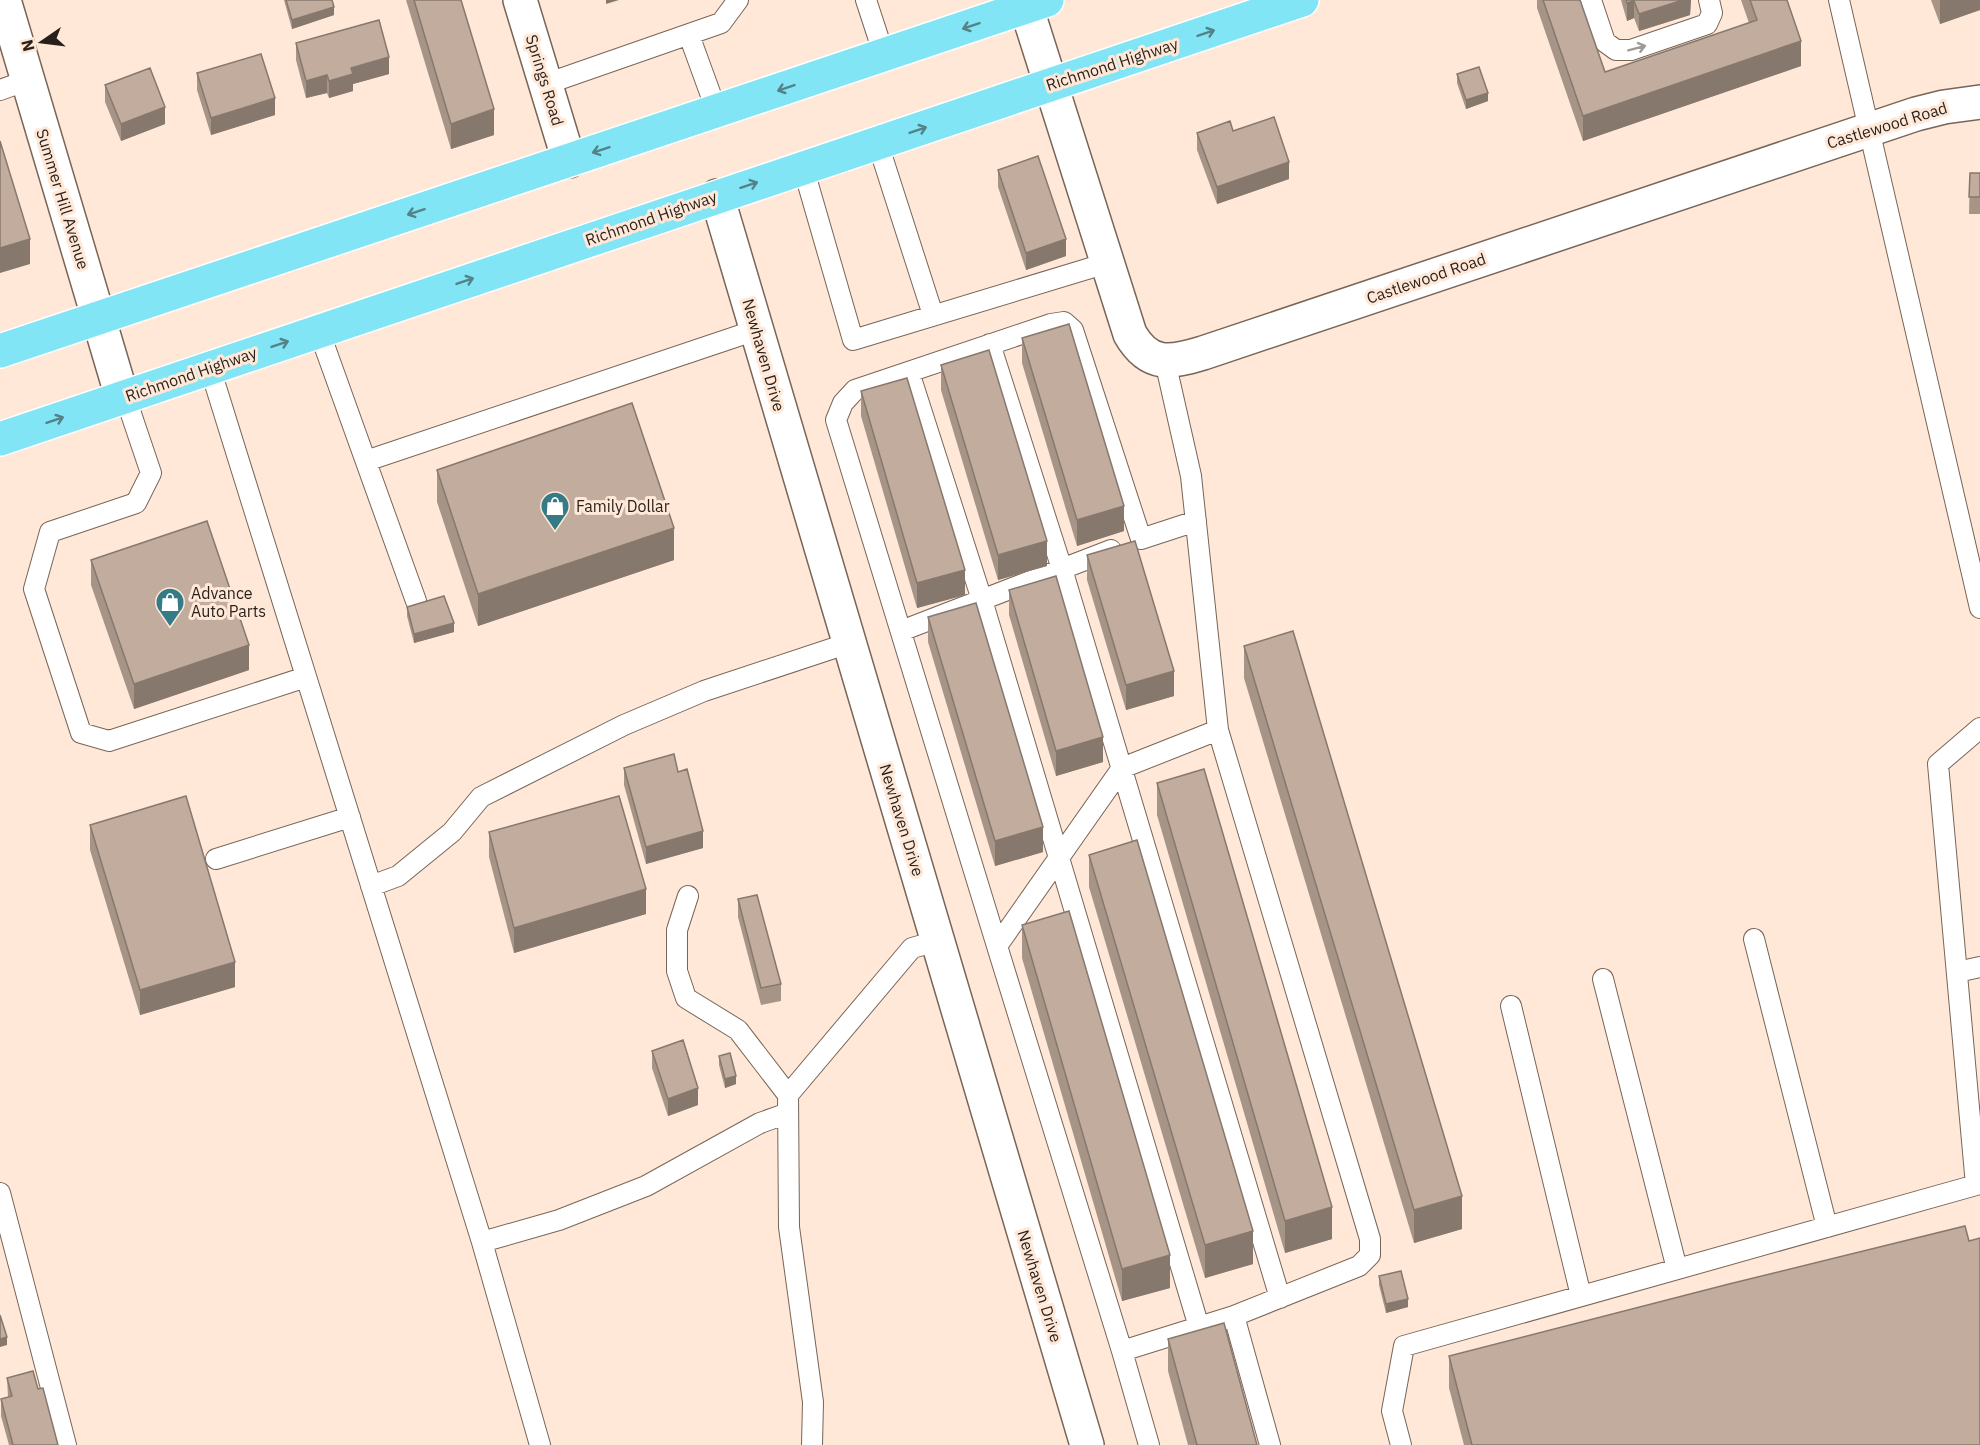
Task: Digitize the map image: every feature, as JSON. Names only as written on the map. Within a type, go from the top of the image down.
[{"type":"main road","name":"Richmond Highway","points":[[0,439],[1302,0]]},
{"type":"main road","points":[[0,351],[884,56],[1033,2]]},
{"type":"street","name":"Summer Hill Avenue","points":[[4,0],[14,85],[99,318],[123,397]]},
{"type":"street","name":"Springs Road","points":[[520,0],[569,161]]},
{"type":"street","points":[[1033,2],[1051,84],[1133,339],[1144,353],[1165,361]]},
{"type":"street","name":"Castlewood Road","points":[[1165,361],[1203,353],[1926,111],[1980,102]]},
{"type":"street","name":"Newhaven Drive","points":[[717,196],[1087,1445]]},
{"type":"lane","points":[[546,84],[722,23],[738,0]]},
{"type":"lane","points":[[866,0],[884,56]]},
{"type":"lane","points":[[1591,0],[1605,42],[1616,50],[1631,50],[1707,24],[1712,13],[1709,0]]},
{"type":"lane","points":[[1839,0],[1980,608]]},
{"type":"lane","points":[[689,35],[717,112]]},
{"type":"lane","points":[[878,144],[933,315]]},
{"type":"lane","points":[[803,167],[853,340],[1107,263]]},
{"type":"lane","points":[[1141,539],[1072,330],[1064,322],[1051,324],[855,390],[843,403],[836,420],[1149,1445]]},
{"type":"lane","points":[[366,461],[756,330]]},
{"type":"lane","points":[[319,331],[416,601]]},
{"type":"lane","points":[[990,344],[1062,569],[1280,1298]]},
{"type":"lane","points":[[1122,1351],[1234,1316],[1359,1266],[1370,1255],[1370,1239],[1218,730],[1191,476],[1165,361]]},
{"type":"lane","points":[[210,368],[482,1242],[540,1445]]},
{"type":"lane","points":[[909,372],[982,600],[1199,1327]]},
{"type":"lane","points":[[123,397],[151,473],[136,503],[50,532],[34,589],[81,733],[109,741],[306,677]]},
{"type":"lane","points":[[901,631],[1141,539],[1196,521]]},
{"type":"lane","points":[[372,886],[398,876],[452,832],[481,797],[624,725],[704,691],[849,644]]},
{"type":"lane","points":[[1401,1445],[1392,1411],[1404,1346],[1976,1185],[1938,764],[1980,728]]},
{"type":"lane","points":[[997,946],[1122,768],[1218,730]]},
{"type":"lane","points":[[216,859],[350,817]]},
{"type":"lane","points":[[688,896],[677,930],[677,971],[686,998],[738,1030],[788,1104],[789,1227],[813,1402],[812,1445]]},
{"type":"lane","points":[[1754,939],[1827,1227]]},
{"type":"lane","points":[[482,1242],[559,1220],[646,1186],[760,1123],[788,1104],[912,948],[938,941]]},
{"type":"lane","points":[[1957,972],[1980,967]]},
{"type":"lane","points":[[1603,979],[1677,1269]]},
{"type":"lane","points":[[1511,1006],[1581,1296]]},
{"type":"lane","points":[[0,1193],[66,1445]]},
{"type":"lane","points":[[1234,1316],[1270,1445]]},
{"type":"building","points":[[286,0],[332,0],[334,7],[292,20]]},
{"type":"building","points":[[414,0],[461,0],[494,109],[451,124]]},
{"type":"building","points":[[1543,0],[1580,0],[1605,72],[1757,20],[1750,0],[1787,0],[1801,41],[1583,116]]},
{"type":"building","points":[[1626,0],[1683,0],[1639,14],[1634,1],[1627,3]]},
{"type":"building","points":[[379,20],[389,57],[351,68],[353,74],[329,81],[327,75],[306,81],[296,43]]},
{"type":"building","points":[[261,54],[275,98],[211,118],[197,73]]},
{"type":"building","points":[[1479,67],[1488,93],[1466,100],[1457,74]]},
{"type":"building","points":[[150,68],[165,107],[121,124],[105,85]]},
{"type":"building","points":[[1274,117],[1289,162],[1217,187],[1197,133],[1230,121],[1233,131]]},
{"type":"building","points":[[0,141],[30,239],[0,248]]},
{"type":"building","points":[[1038,156],[1066,239],[1026,253],[998,170]]},
{"type":"building","points":[[1970,173],[1980,173],[1980,197],[1969,197]]},
{"type":"building","points":[[1069,324],[1124,506],[1077,520],[1022,338]]},
{"type":"building","points":[[989,350],[1047,541],[998,555],[941,365]]},
{"type":"building","points":[[907,378],[965,570],[917,583],[861,391]]},
{"type":"building","name":"Family Dollar","points":[[632,403],[674,528],[478,594],[437,470]]},
{"type":"building","name":"Advance Auto Parts","points":[[207,521],[249,645],[134,684],[91,560]]},
{"type":"building","points":[[1135,541],[1174,671],[1126,685],[1087,555]]},
{"type":"building","points":[[1056,576],[1103,737],[1056,751],[1009,590]]},
{"type":"building","points":[[444,596],[454,623],[414,634],[407,607]]},
{"type":"building","points":[[976,603],[1043,827],[995,841],[928,617]]},
{"type":"building","points":[[1293,631],[1462,1196],[1414,1210],[1244,646]]},
{"type":"building","points":[[674,754],[678,772],[687,769],[703,831],[646,847],[624,768]]},
{"type":"building","points":[[1204,769],[1332,1207],[1285,1221],[1157,783]]},
{"type":"building","points":[[186,796],[235,962],[140,990],[90,825]]},
{"type":"building","points":[[619,796],[646,889],[514,928],[489,832]]},
{"type":"building","points":[[1137,840],[1253,1231],[1205,1245],[1089,855]]},
{"type":"building","points":[[757,895],[781,984],[761,988],[738,899]]},
{"type":"building","points":[[1069,911],[1170,1255],[1122,1269],[1022,925]]},
{"type":"building","points":[[683,1040],[698,1088],[668,1099],[652,1051]]},
{"type":"building","points":[[730,1053],[736,1076],[725,1079],[719,1056]]},
{"type":"building","points":[[1965,1226],[1969,1241],[1980,1238],[1980,1445],[1472,1445],[1449,1356]]},
{"type":"building","points":[[1401,1271],[1408,1299],[1386,1304],[1379,1276]]},
{"type":"building","points":[[0,1315],[7,1337],[0,1339]]},
{"type":"building","points":[[1224,1323],[1257,1445],[1197,1445],[1168,1339]]},
{"type":"building","points":[[33,1371],[38,1389],[43,1388],[58,1445],[13,1445],[1,1399],[12,1396],[7,1378]]},
{"type":"place","name":"Family Dollar","points":[[555,532]]},
{"type":"place","name":"Advance Auto Parts","points":[[170,628]]}]
